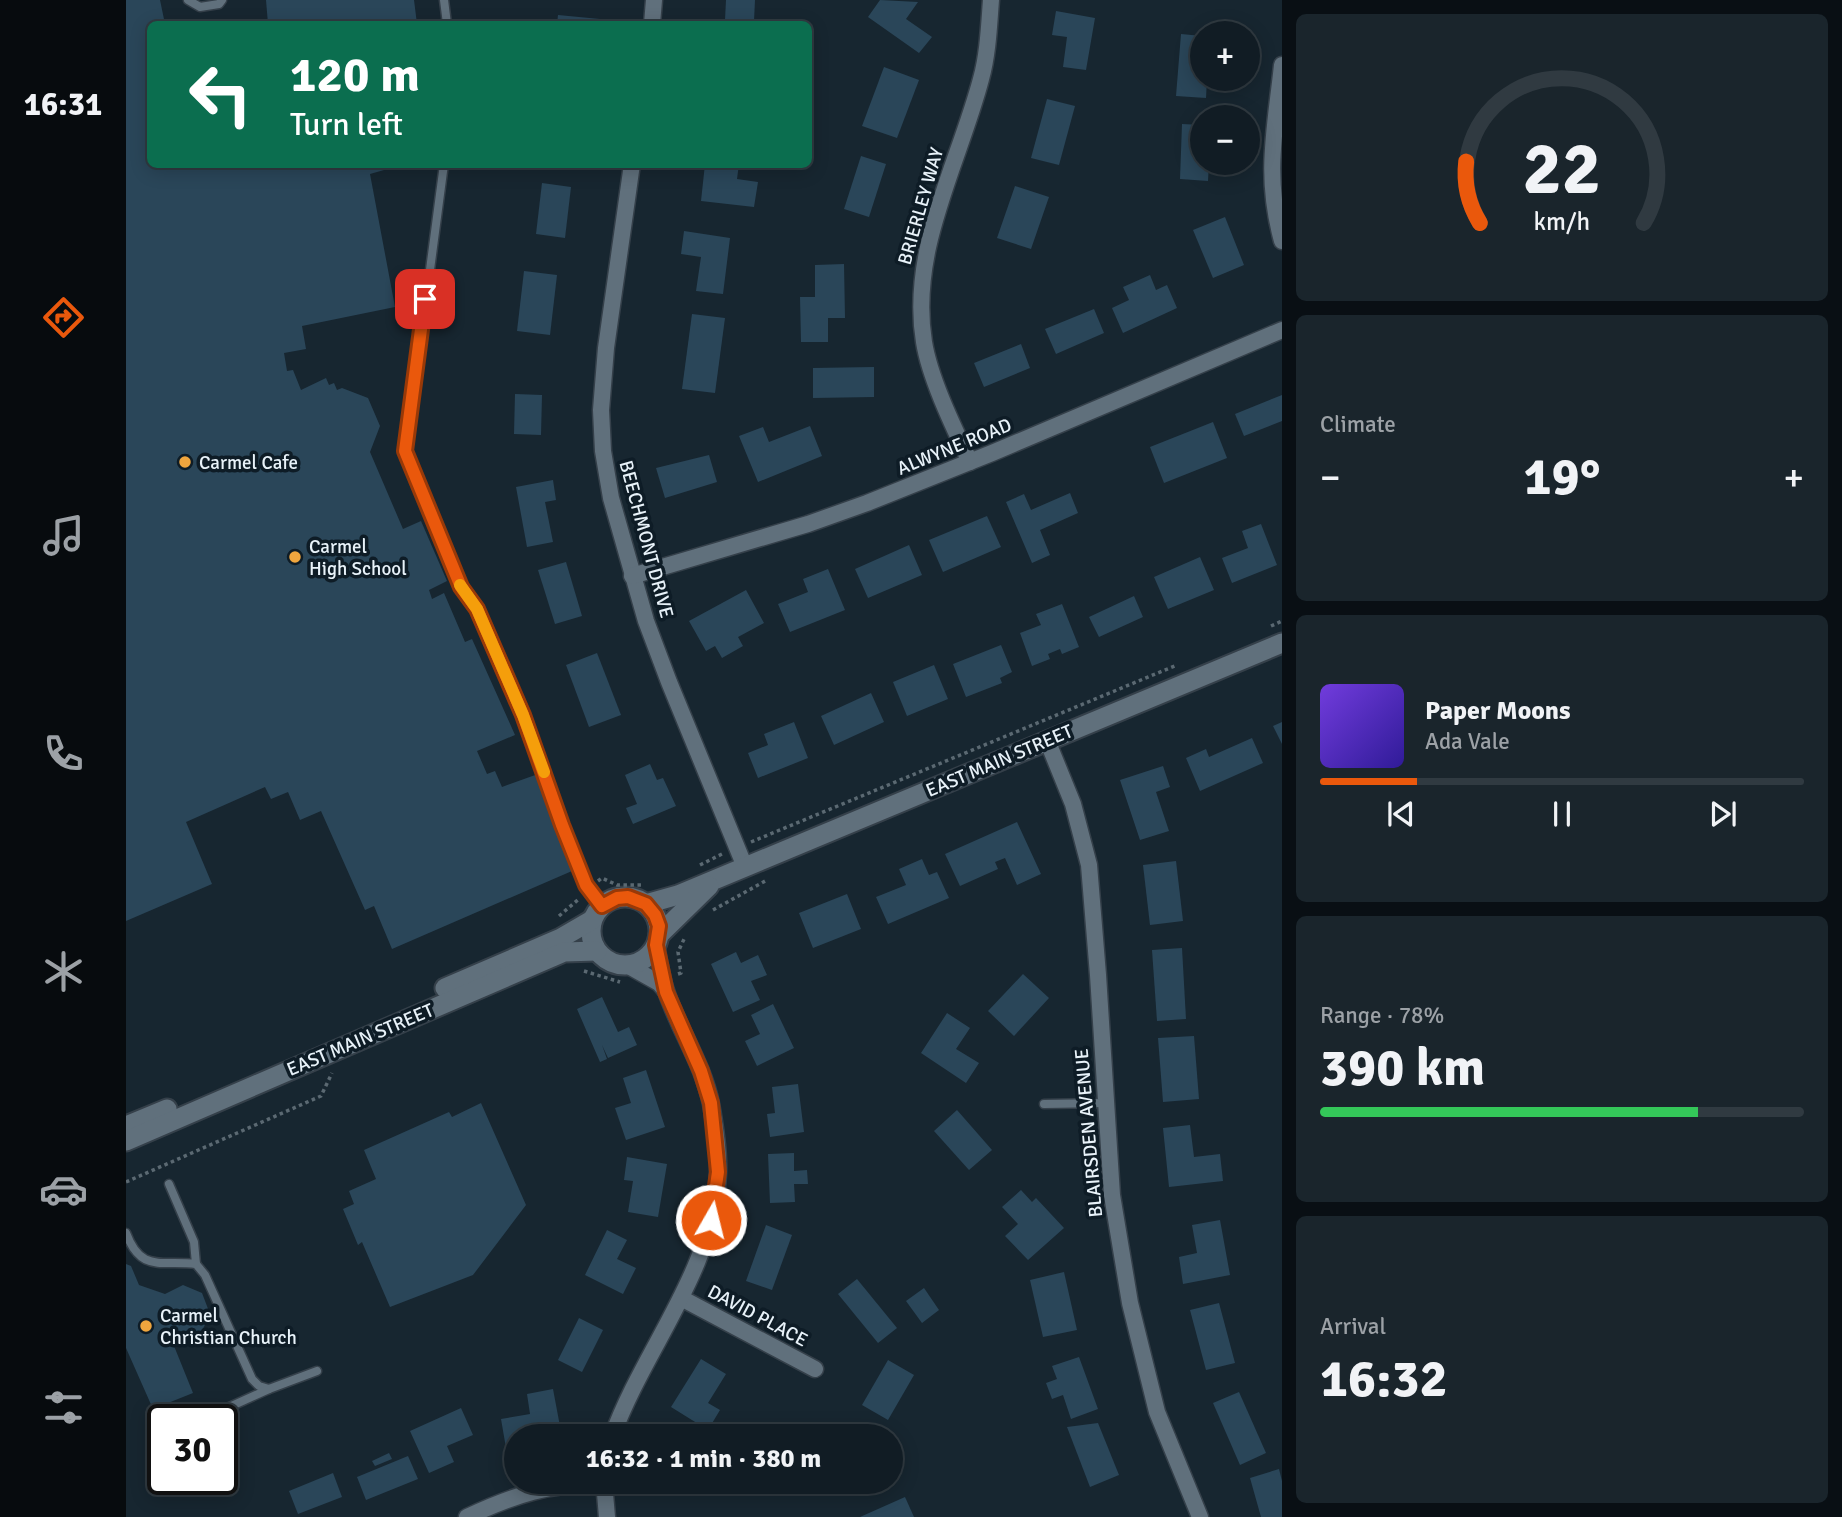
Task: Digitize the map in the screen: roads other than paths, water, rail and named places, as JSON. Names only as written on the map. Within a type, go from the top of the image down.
[{"type":"main road","name":"EAST MAIN STREET","points":[[648,895],[678,895],[1282,643]]},
{"type":"main road","name":"EAST MAIN STREET","points":[[657,940],[717,878]]},
{"type":"main road","points":[[648,895],[655,915],[657,940],[648,956],[626,974],[597,951],[592,942],[597,913],[617,898],[648,895]]},
{"type":"main road","name":"EAST MAIN STREET","points":[[126,1126],[561,938],[597,913]]},
{"type":"main road","name":"EAST MAIN STREET","points":[[126,1141],[564,952],[597,951]]},
{"type":"street","points":[[652,21],[654,0]]},
{"type":"street","name":"BRIERLEY WAY","points":[[970,461],[957,435],[924,345],[920,313],[922,275],[929,239],[982,78],[991,0]]},
{"type":"street","points":[[1282,65],[1271,176],[1275,214],[1282,241]]},
{"type":"street","name":"BEECHMONT DRIVE","points":[[631,168],[606,348],[601,410],[603,451],[611,498],[632,576],[669,682],[746,867]]},
{"type":"street","name":"ALWYNE ROAD","points":[[632,576],[808,524],[867,503],[1282,330]]},
{"type":"street","name":"BLAIRSDEN AVENUE","points":[[1047,740],[1073,804],[1088,865],[1112,1195],[1130,1303],[1157,1412],[1200,1517]]},
{"type":"street","points":[[657,940],[666,992]]},
{"type":"street","points":[[617,1424],[625,1402],[697,1264],[711,1220],[718,1172],[711,1103],[701,1071],[666,992],[659,983],[626,974]]},
{"type":"street","name":"DAVID PLACE","points":[[681,1298],[815,1369]]},
{"type":"street","points":[[467,1517],[522,1494]]},
{"type":"street","points":[[604,1494],[607,1517]]},
{"type":"lane","points":[[188,0],[200,7],[219,4],[222,0]]},
{"type":"lane","points":[[444,0],[447,21]]},
{"type":"lane","points":[[443,168],[405,451],[461,587],[477,609],[523,715],[597,913]]},
{"type":"lane","points":[[1044,1104],[1105,1103]]},
{"type":"lane","points":[[169,1184],[194,1242],[196,1264],[205,1275],[252,1379],[259,1386],[269,1389]]},
{"type":"lane","points":[[126,1233],[137,1256],[148,1261],[196,1264]]},
{"type":"lane","points":[[236,1404],[317,1371]]},
{"type":"place","name":"Carmel Cafe","points":[[185,462]]},
{"type":"place","name":"Carmel High School","points":[[295,557]]},
{"type":"place","name":"Carmel Christian Church","points":[[146,1326]]}]
